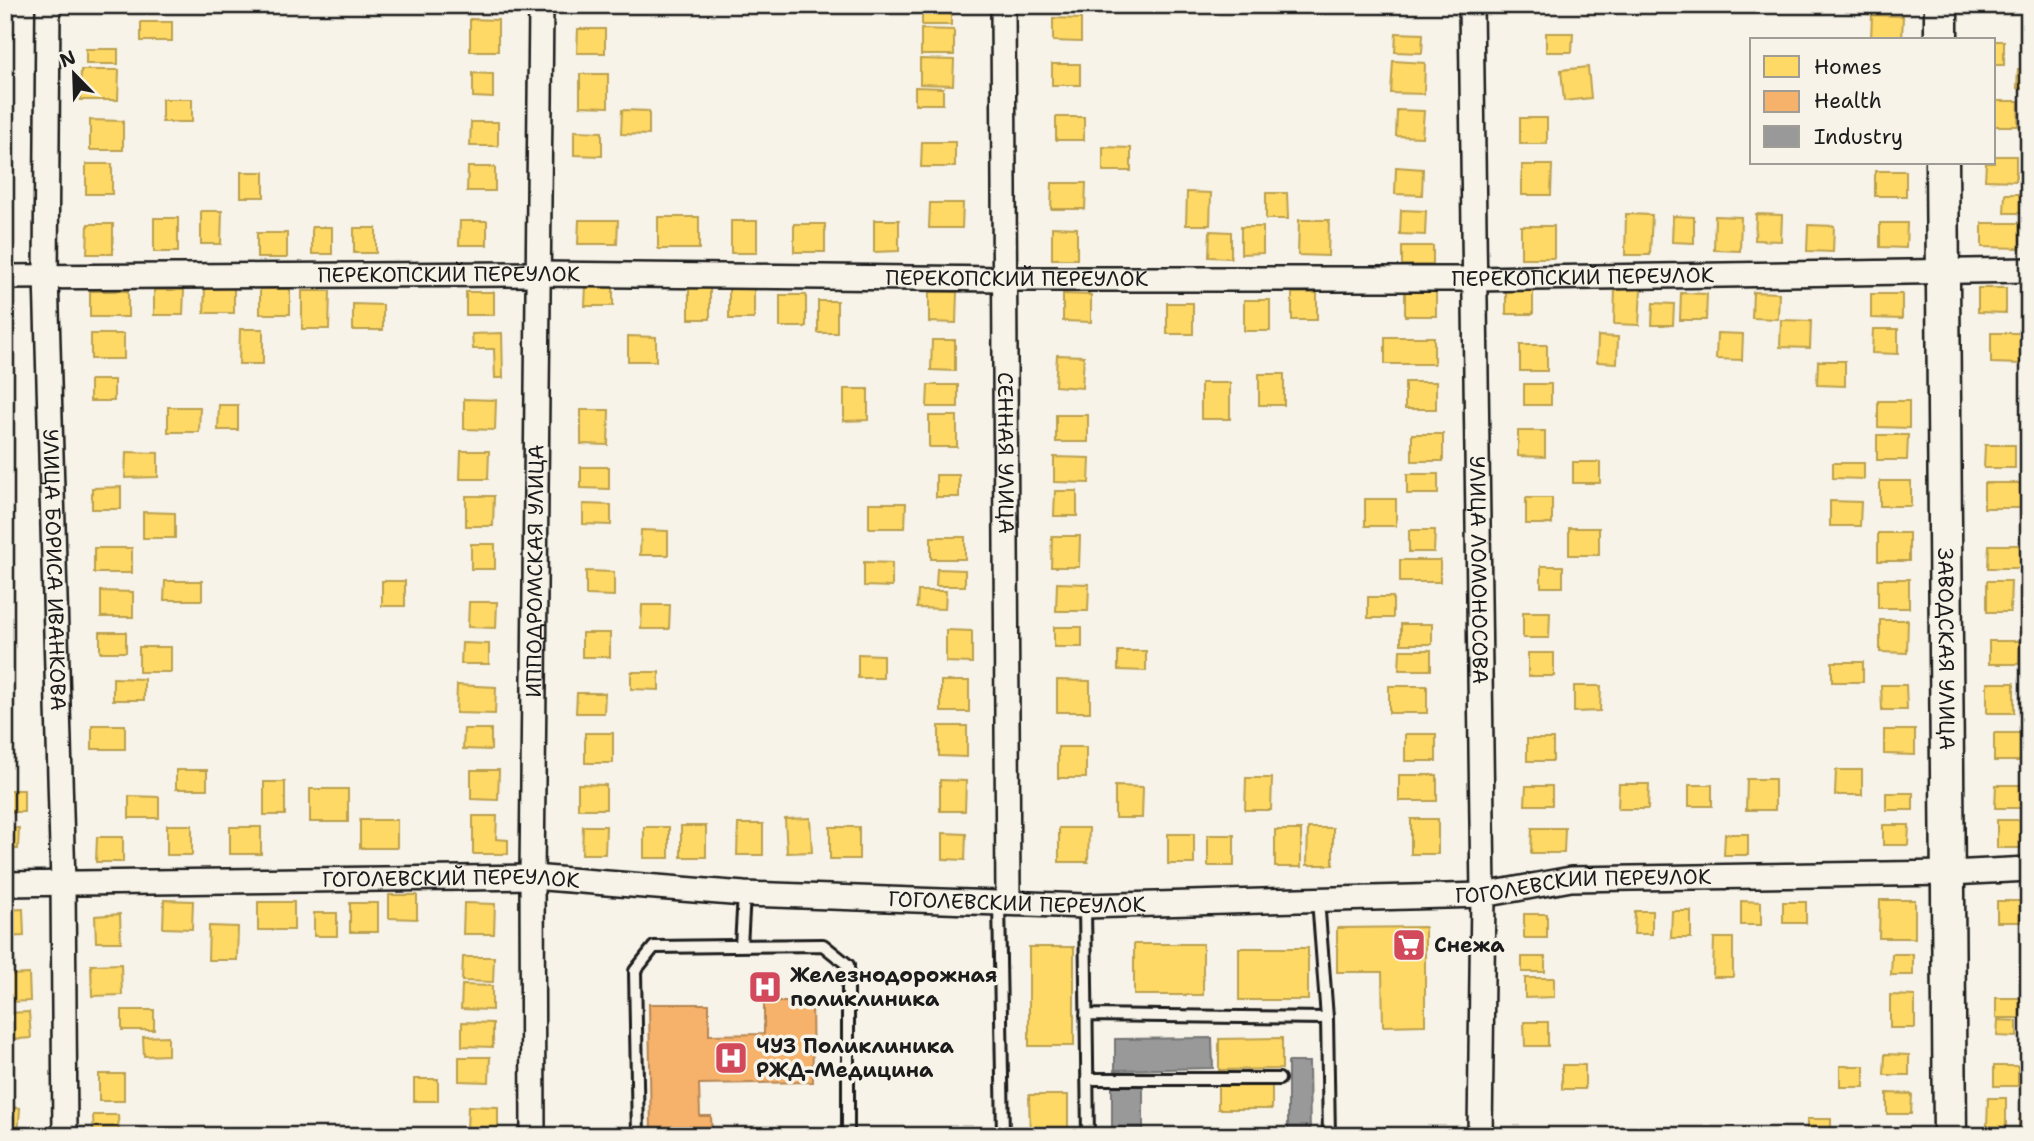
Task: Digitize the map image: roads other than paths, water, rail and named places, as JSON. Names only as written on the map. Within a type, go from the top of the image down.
[{"type":"main road","points":[[1941,5],[1941,38]]},
{"type":"main road","name":"ЗАВОДСКАЯ УЛИЦА","points":[[1942,164],[1950,873],[1950,1136]]},
{"type":"street","name":"УЛИЦА БОРИСА ИВАНКОВА","points":[[48,5],[46,275],[63,884],[65,1136]]},
{"type":"street","name":"ИППОДРОМСКАЯ УЛИЦА","points":[[533,1136],[532,877],[541,5]]},
{"type":"street","name":"СЕННАЯ УЛИЦА","points":[[1003,5],[1003,901]]},
{"type":"street","name":"УЛИЦА ЛОМОНОСОВА","points":[[1471,5],[1483,895],[1480,1136]]},
{"type":"street","name":"ПЕРЕКОПСКИЙ ПЕРЕУЛОК","points":[[5,277],[538,274],[1005,279],[1475,279],[2029,270]]},
{"type":"street","name":"ГОГОЛЕВСКИЙ ПЕРЕУЛОК","points":[[5,884],[532,877],[744,894],[1085,905],[1483,895],[1571,879],[1950,873],[2029,869]]},
{"type":"lane","points":[[741,946],[744,894]]},
{"type":"lane","points":[[1318,899],[1326,1018],[1329,1136]]},
{"type":"lane","points":[[1003,901],[1003,1136]]},
{"type":"lane","points":[[1085,905],[1088,1136]]},
{"type":"lane","points":[[638,1136],[635,971],[654,947],[823,945],[848,965],[848,1136]]},
{"type":"lane","points":[[1086,1015],[1326,1018]]},
{"type":"lane","points":[[1087,1079],[1279,1079]]},
{"type":"place","name":"Снежа","points":[[1409,945]]},
{"type":"place","name":"Железнодорожная поликлиника","points":[[765,987]]},
{"type":"place","name":"ЧУЗ Поликлиника РЖД-Медицина","points":[[731,1058]]}]
